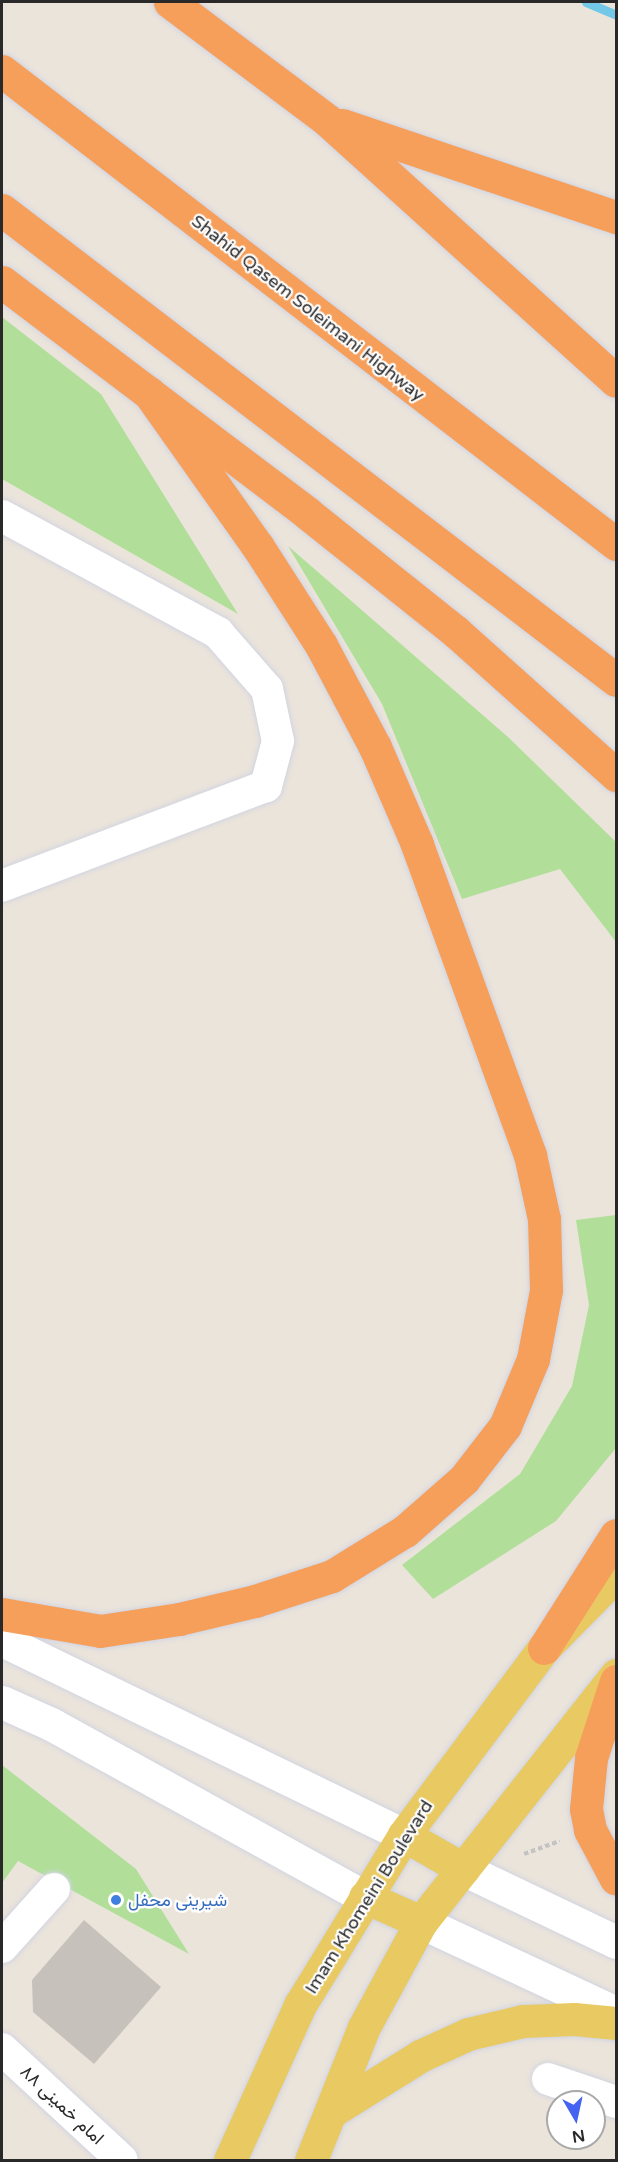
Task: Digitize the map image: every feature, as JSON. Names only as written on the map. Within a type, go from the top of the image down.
[{"type":"highway","points":[[170,2],[327,120],[616,381]]},
{"type":"highway","name":"Shahid Qasem Soleimani Highway","points":[[2,71],[616,544]]},
{"type":"highway","points":[[327,120],[616,217]]},
{"type":"highway","points":[[2,210],[522,603],[616,680]]},
{"type":"highway","points":[[2,282],[456,632],[616,775]]},
{"type":"highway","points":[[2,1614],[100,1631],[233,1606],[332,1576],[405,1531],[464,1479],[505,1426],[533,1359],[546,1290],[544,1219],[530,1155],[417,844],[375,747],[321,645],[277,577],[148,393]]},
{"type":"highway","points":[[544,1648],[616,1535]]},
{"type":"highway","points":[[616,1681],[591,1758],[586,1809],[590,1830],[616,1879]]},
{"type":"main road","name":"Imam Khomeini Boulevard","points":[[230,2160],[300,2005],[404,1835],[544,1648],[616,1575]]},
{"type":"main road","points":[[2,1640],[404,1835],[463,1869],[616,1942]]},
{"type":"main road","points":[[311,2160],[364,2027],[421,1922],[616,1675]]},
{"type":"main road","points":[[2,1702],[51,1724],[365,1897],[616,2013]]},
{"type":"main road","points":[[332,2111],[420,2056],[468,2034],[523,2021],[574,2019],[616,2023]]},
{"type":"street","points":[[2,516],[219,633],[267,689],[278,741],[266,786],[2,886]]},
{"type":"street","points":[[2,1947],[54,1889]]},
{"type":"street","name":"امام خمینی ۸۸","points":[[2,2049],[122,2160]]},
{"type":"street","points":[[548,2079],[616,2102]]},
{"type":"green space","points":[[2,317],[101,394],[238,614],[2,479]]},
{"type":"green space","points":[[288,546],[508,737],[616,842],[616,942],[560,869],[462,899],[382,704]]},
{"type":"green space","points":[[616,1215],[616,1448],[556,1521],[433,1599],[402,1565],[520,1474],[572,1386],[589,1305],[576,1220]]},
{"type":"green space","points":[[2,1765],[136,1869],[189,1954],[18,1861],[2,1883]]},
{"type":"building","points":[[84,1920],[161,1987],[94,2064],[33,2012],[32,1980]]},
{"type":"waterway","points":[[586,2],[616,15]]},
{"type":"place","name":"شیرینی محفل","points":[[116,1900]]}]
